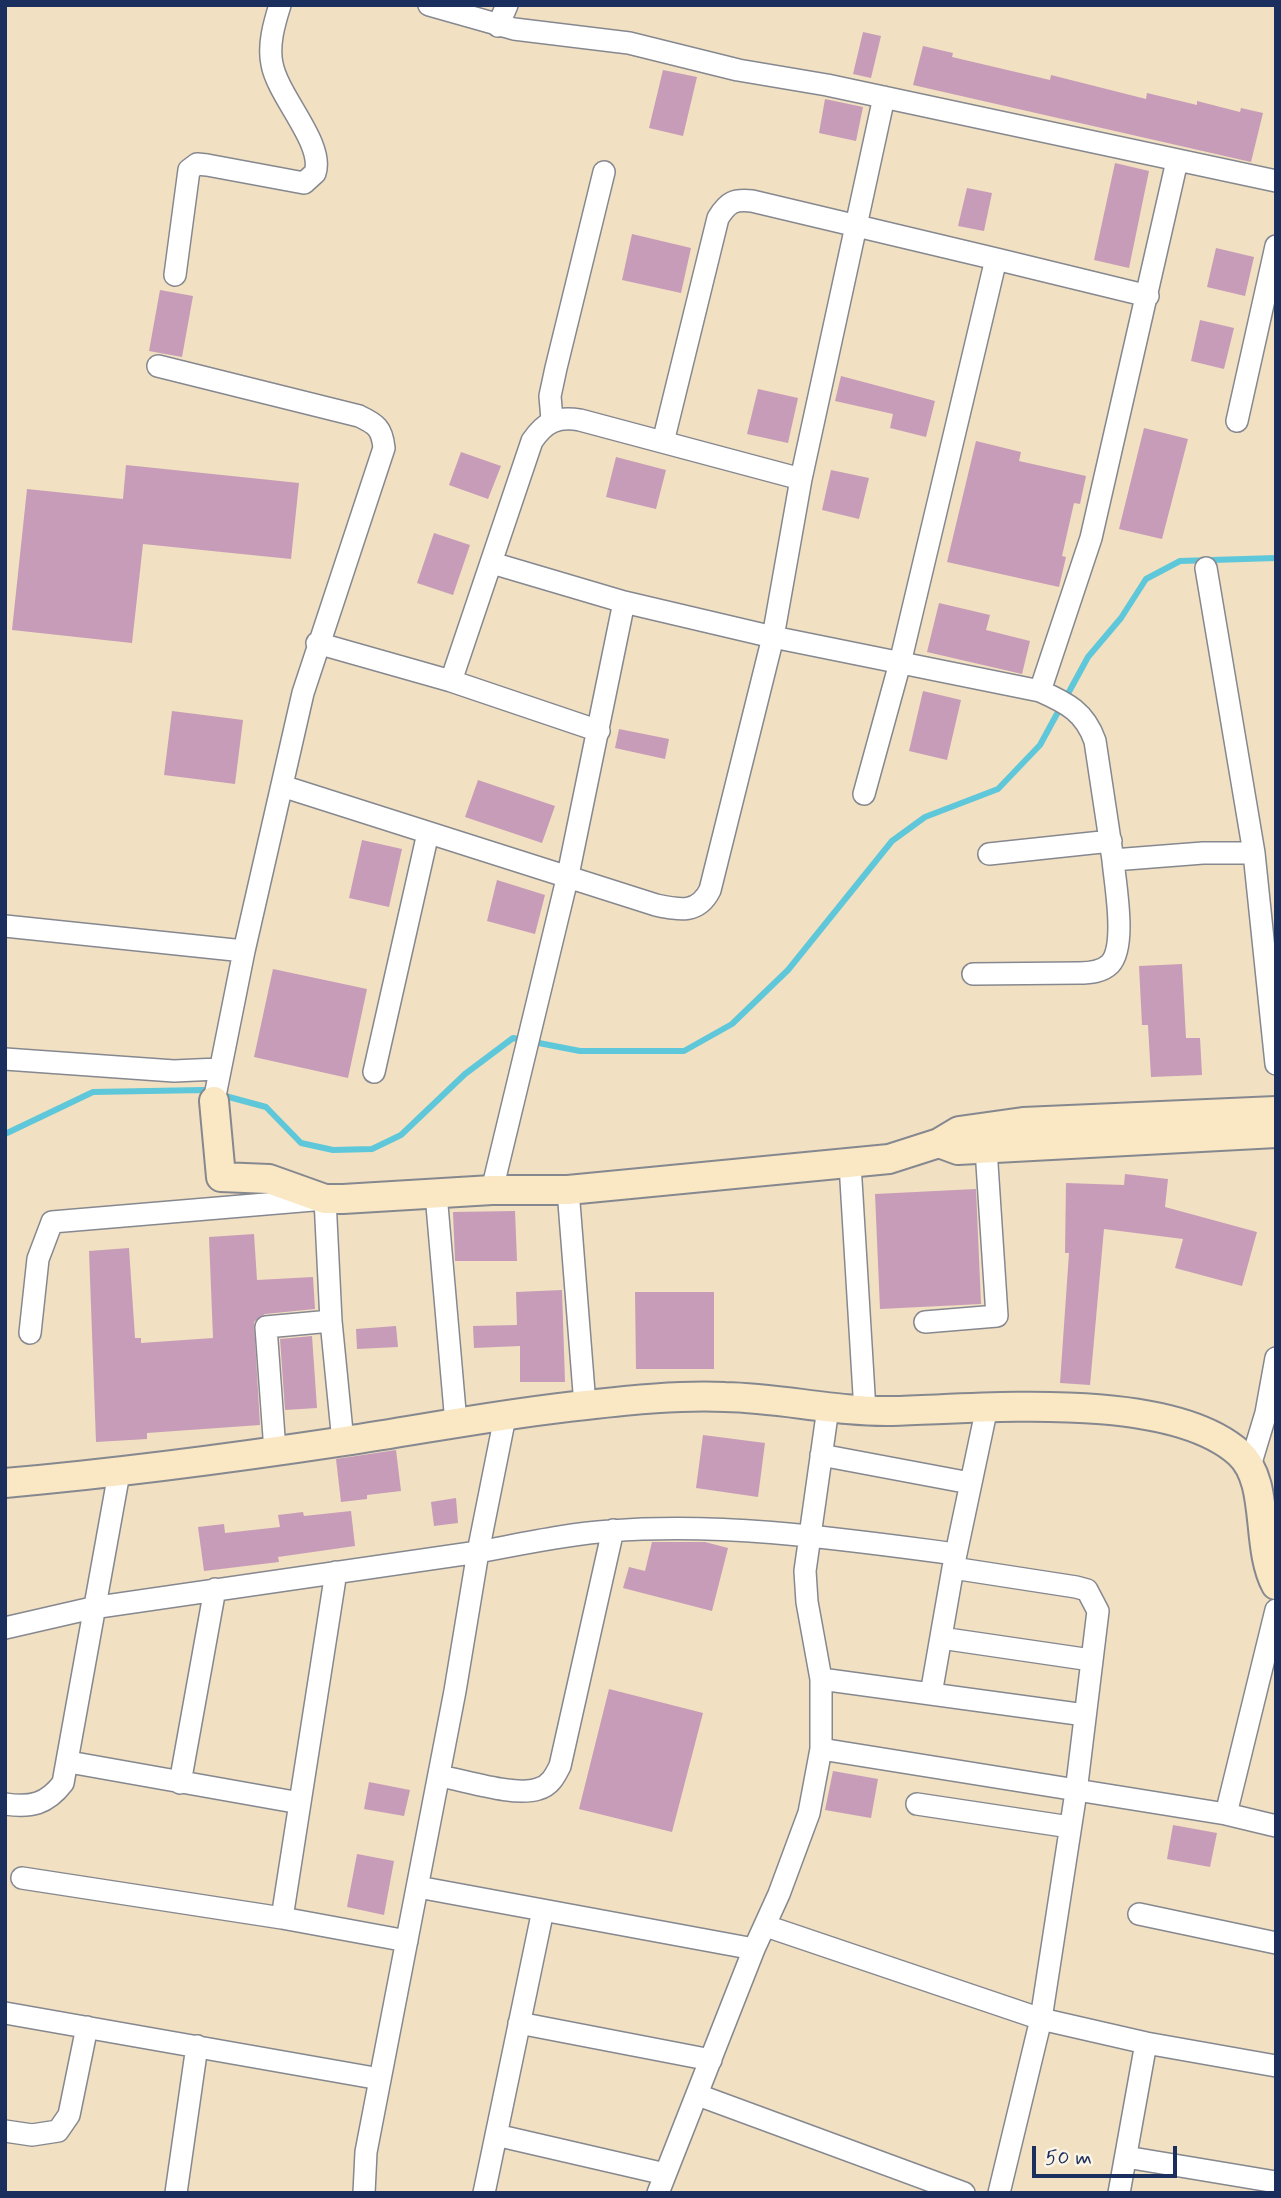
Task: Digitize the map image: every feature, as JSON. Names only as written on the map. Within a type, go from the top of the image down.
[{"type":"street","points":[[175,275],[189,170],[197,164],[304,183],[316,173],[318,157],[280,90],[272,64],[273,31],[280,5]]},
{"type":"street","points":[[429,5],[498,26],[629,43],[724,67],[884,97],[1276,181]]},
{"type":"street","points":[[498,26],[507,5]]},
{"type":"street","points":[[282,786],[679,910],[691,909],[705,901],[774,637],[801,479],[884,97]]},
{"type":"street","points":[[1043,692],[1081,574],[1148,296],[1177,161]]},
{"type":"street","points":[[552,420],[550,396],[604,172]]},
{"type":"street","points":[[663,442],[718,218],[726,205],[737,199],[857,225],[1148,296]]},
{"type":"street","points":[[1237,421],[1276,246]]},
{"type":"street","points":[[864,794],[900,663],[996,259]]},
{"type":"street","points":[[158,366],[359,416],[375,423],[383,432],[384,448],[317,643],[244,951],[216,1084],[221,1177],[269,1179],[325,1199]]},
{"type":"street","points":[[451,681],[533,441],[540,429],[552,420],[564,417],[580,420],[801,479]]},
{"type":"street","points":[[492,563],[624,602],[774,637],[1043,692],[1071,706],[1089,724],[1095,741],[1112,850],[1119,936],[1117,954],[1109,966],[1096,972],[973,974]]},
{"type":"street","points":[[1206,568],[1254,853],[1270,966],[1276,1064]]},
{"type":"street","points":[[492,1190],[568,876],[624,602]]},
{"type":"street","points":[[317,643],[451,681],[598,731]]},
{"type":"street","points":[[374,1072],[428,833]]},
{"type":"street","points":[[989,854],[1112,850],[1254,853]]},
{"type":"street","points":[[5,926],[244,951]]},
{"type":"street","points":[[5,1059],[174,1071],[216,1084]]},
{"type":"street","points":[[30,1333],[38,1259],[52,1222],[325,1199],[492,1190],[568,1190],[889,1159],[939,1143],[959,1131],[1023,1122],[1276,1111]]},
{"type":"street","points":[[939,1143],[958,1150],[1276,1133]]},
{"type":"street","points":[[925,1322],[997,1316],[986,1149]]},
{"type":"street","points":[[850,1164],[865,1411]]},
{"type":"street","points":[[568,1190],[585,1405]]},
{"type":"street","points":[[436,1194],[456,1423]]},
{"type":"street","points":[[325,1199],[331,1321],[343,1441]]},
{"type":"street","points":[[275,1451],[266,1327],[331,1321]]},
{"type":"street","points":[[1250,1466],[1266,1413],[1276,1358]]},
{"type":"street","points":[[5,1483],[119,1473],[585,1405],[726,1397],[865,1411],[986,1407],[1116,1410],[1160,1419],[1221,1440],[1250,1466],[1256,1481],[1265,1554],[1276,1585]]},
{"type":"street","points":[[931,1694],[954,1561],[986,1407]]},
{"type":"street","points":[[496,2135],[662,2183],[754,1949],[766,1926],[808,1814],[821,1749],[821,1679],[807,1602],[805,1571],[828,1408]]},
{"type":"street","points":[[364,2193],[366,2152],[505,1418]]},
{"type":"street","points":[[821,1455],[970,1483]]},
{"type":"street","points":[[5,1804],[30,1806],[44,1802],[63,1783],[69,1762],[92,1608],[119,1473]]},
{"type":"street","points":[[5,1628],[92,1608],[613,1530],[679,1528],[809,1534],[954,1561],[1087,1590],[1098,1611],[1076,1792],[1041,2019],[999,2193]]},
{"type":"street","points":[[439,1776],[522,1791],[538,1789],[556,1776],[561,1766],[613,1530]]},
{"type":"street","points":[[282,1918],[336,1572]]},
{"type":"street","points":[[180,1783],[215,1590]]},
{"type":"street","points":[[1226,1814],[1276,1610]]},
{"type":"street","points":[[941,1638],[1091,1660]]},
{"type":"street","points":[[821,1679],[1085,1715]]},
{"type":"street","points":[[821,1749],[1226,1814],[1276,1826]]},
{"type":"street","points":[[69,1762],[300,1803]]},
{"type":"street","points":[[917,1804],[1070,1827]]},
{"type":"street","points":[[22,1878],[282,1918],[407,1941]]},
{"type":"street","points":[[418,1887],[754,1949]]},
{"type":"street","points":[[484,2193],[543,1910]]},
{"type":"street","points":[[1139,1914],[1276,1943]]},
{"type":"street","points":[[766,1926],[1041,2019],[1146,2043],[1276,2066]]},
{"type":"street","points":[[5,2013],[380,2078]]},
{"type":"street","points":[[519,2023],[711,2060]]},
{"type":"street","points":[[5,2131],[32,2135],[58,2131],[69,2115],[87,2028]]},
{"type":"street","points":[[1119,2193],[1146,2043]]},
{"type":"street","points":[[176,2193],[197,2046]]},
{"type":"street","points":[[698,2095],[964,2193]]},
{"type":"street","points":[[1126,2157],[1276,2182]]},
{"type":"building","points":[[863,32],[881,36],[871,78],[853,74]]},
{"type":"building","points":[[923,46],[953,53],[952,57],[1050,80],[1051,75],[1146,99],[1147,93],[1197,105],[1197,101],[1240,112],[1241,108],[1263,113],[1251,162],[913,85]]},
{"type":"building","points":[[663,70],[697,77],[683,136],[649,128]]},
{"type":"building","points":[[825,99],[863,107],[856,141],[819,133]]},
{"type":"building","points":[[1115,163],[1149,171],[1129,268],[1094,260]]},
{"type":"building","points":[[967,188],[992,193],[984,231],[958,226]]},
{"type":"building","points":[[632,234],[691,248],[681,293],[622,280]]},
{"type":"building","points":[[1216,248],[1254,257],[1245,296],[1207,287]]},
{"type":"building","points":[[160,290],[193,296],[182,357],[149,351]]},
{"type":"building","points":[[1200,320],[1234,328],[1224,369],[1191,361]]},
{"type":"building","points":[[841,376],[935,401],[926,437],[890,428],[893,414],[835,401]]},
{"type":"building","points":[[758,389],[798,398],[788,443],[747,434]]},
{"type":"building","points":[[1144,428],[1188,439],[1162,539],[1119,529]]},
{"type":"building","points":[[976,441],[1021,452],[1019,461],[1086,476],[1080,504],[1074,503],[1062,556],[1066,557],[1059,587],[947,562]]},
{"type":"building","points":[[461,452],[501,466],[488,499],[449,485]]},
{"type":"building","points":[[616,457],[666,470],[656,509],[606,497]]},
{"type":"building","points":[[126,465],[299,483],[291,559],[143,544],[132,643],[12,630],[27,489],[123,499]]},
{"type":"building","points":[[831,470],[869,478],[859,519],[822,510]]},
{"type":"building","points":[[434,533],[470,545],[453,595],[417,583]]},
{"type":"building","points":[[939,603],[990,615],[986,630],[1030,641],[1022,674],[927,652]]},
{"type":"building","points":[[923,691],[961,700],[947,760],[909,751]]},
{"type":"building","points":[[172,711],[243,720],[235,784],[164,775]]},
{"type":"building","points":[[619,729],[669,739],[665,759],[615,748]]},
{"type":"building","points":[[478,780],[555,806],[542,843],[465,817]]},
{"type":"building","points":[[362,840],[402,849],[389,907],[349,898]]},
{"type":"building","points":[[497,880],[545,895],[535,934],[487,921]]},
{"type":"building","points":[[1182,964],[1186,1038],[1200,1038],[1202,1075],[1151,1077],[1148,1025],[1142,1025],[1139,966]]},
{"type":"building","points":[[273,969],[367,989],[348,1078],[254,1057]]},
{"type":"building","points":[[1125,1174],[1168,1179],[1165,1207],[1257,1232],[1242,1286],[1175,1268],[1183,1239],[1104,1229],[1090,1385],[1060,1383],[1069,1253],[1065,1253],[1066,1183],[1124,1185]]},
{"type":"building","points":[[976,1189],[981,1304],[880,1309],[875,1194]]},
{"type":"building","points":[[515,1211],[517,1261],[455,1261],[453,1212]]},
{"type":"building","points":[[254,1234],[257,1280],[313,1277],[315,1309],[265,1314],[254,1322],[260,1425],[147,1433],[147,1439],[96,1442],[89,1251],[129,1248],[135,1338],[141,1338],[141,1343],[213,1338],[209,1237]]},
{"type":"building","points":[[562,1290],[565,1382],[520,1382],[520,1346],[474,1348],[473,1326],[517,1325],[516,1292]]},
{"type":"building","points":[[635,1292],[714,1292],[714,1369],[636,1369]]},
{"type":"building","points":[[396,1326],[398,1347],[357,1349],[356,1329]]},
{"type":"building","points":[[312,1336],[317,1408],[285,1410],[280,1339]]},
{"type":"building","points":[[703,1435],[765,1443],[758,1497],[696,1488]]},
{"type":"building","points":[[396,1450],[401,1491],[367,1495],[367,1499],[341,1502],[336,1459]]},
{"type":"building","points":[[456,1498],[458,1523],[434,1526],[431,1502]]},
{"type":"building","points":[[351,1511],[355,1546],[278,1557],[279,1562],[204,1571],[198,1527],[224,1524],[225,1533],[280,1527],[278,1515],[303,1512],[304,1516]]},
{"type":"building","points":[[652,1542],[705,1542],[728,1548],[712,1611],[623,1588],[629,1567],[645,1571]]},
{"type":"building","points":[[609,1689],[703,1713],[672,1832],[579,1809]]},
{"type":"building","points":[[833,1771],[878,1779],[871,1818],[825,1810]]},
{"type":"building","points":[[369,1782],[410,1790],[404,1816],[364,1809]]},
{"type":"building","points":[[1173,1825],[1217,1833],[1210,1867],[1167,1859]]},
{"type":"building","points":[[357,1854],[394,1861],[384,1915],[347,1907]]},
{"type":"waterway","points":[[5,1134],[93,1092],[203,1090],[266,1107],[301,1143],[333,1150],[372,1149],[401,1135],[465,1074],[513,1038],[580,1051],[684,1051],[732,1024],[788,970],[892,841],[925,817],[998,789],[1040,745],[1088,657],[1121,618],[1146,579],[1180,561],[1276,558]]}]
